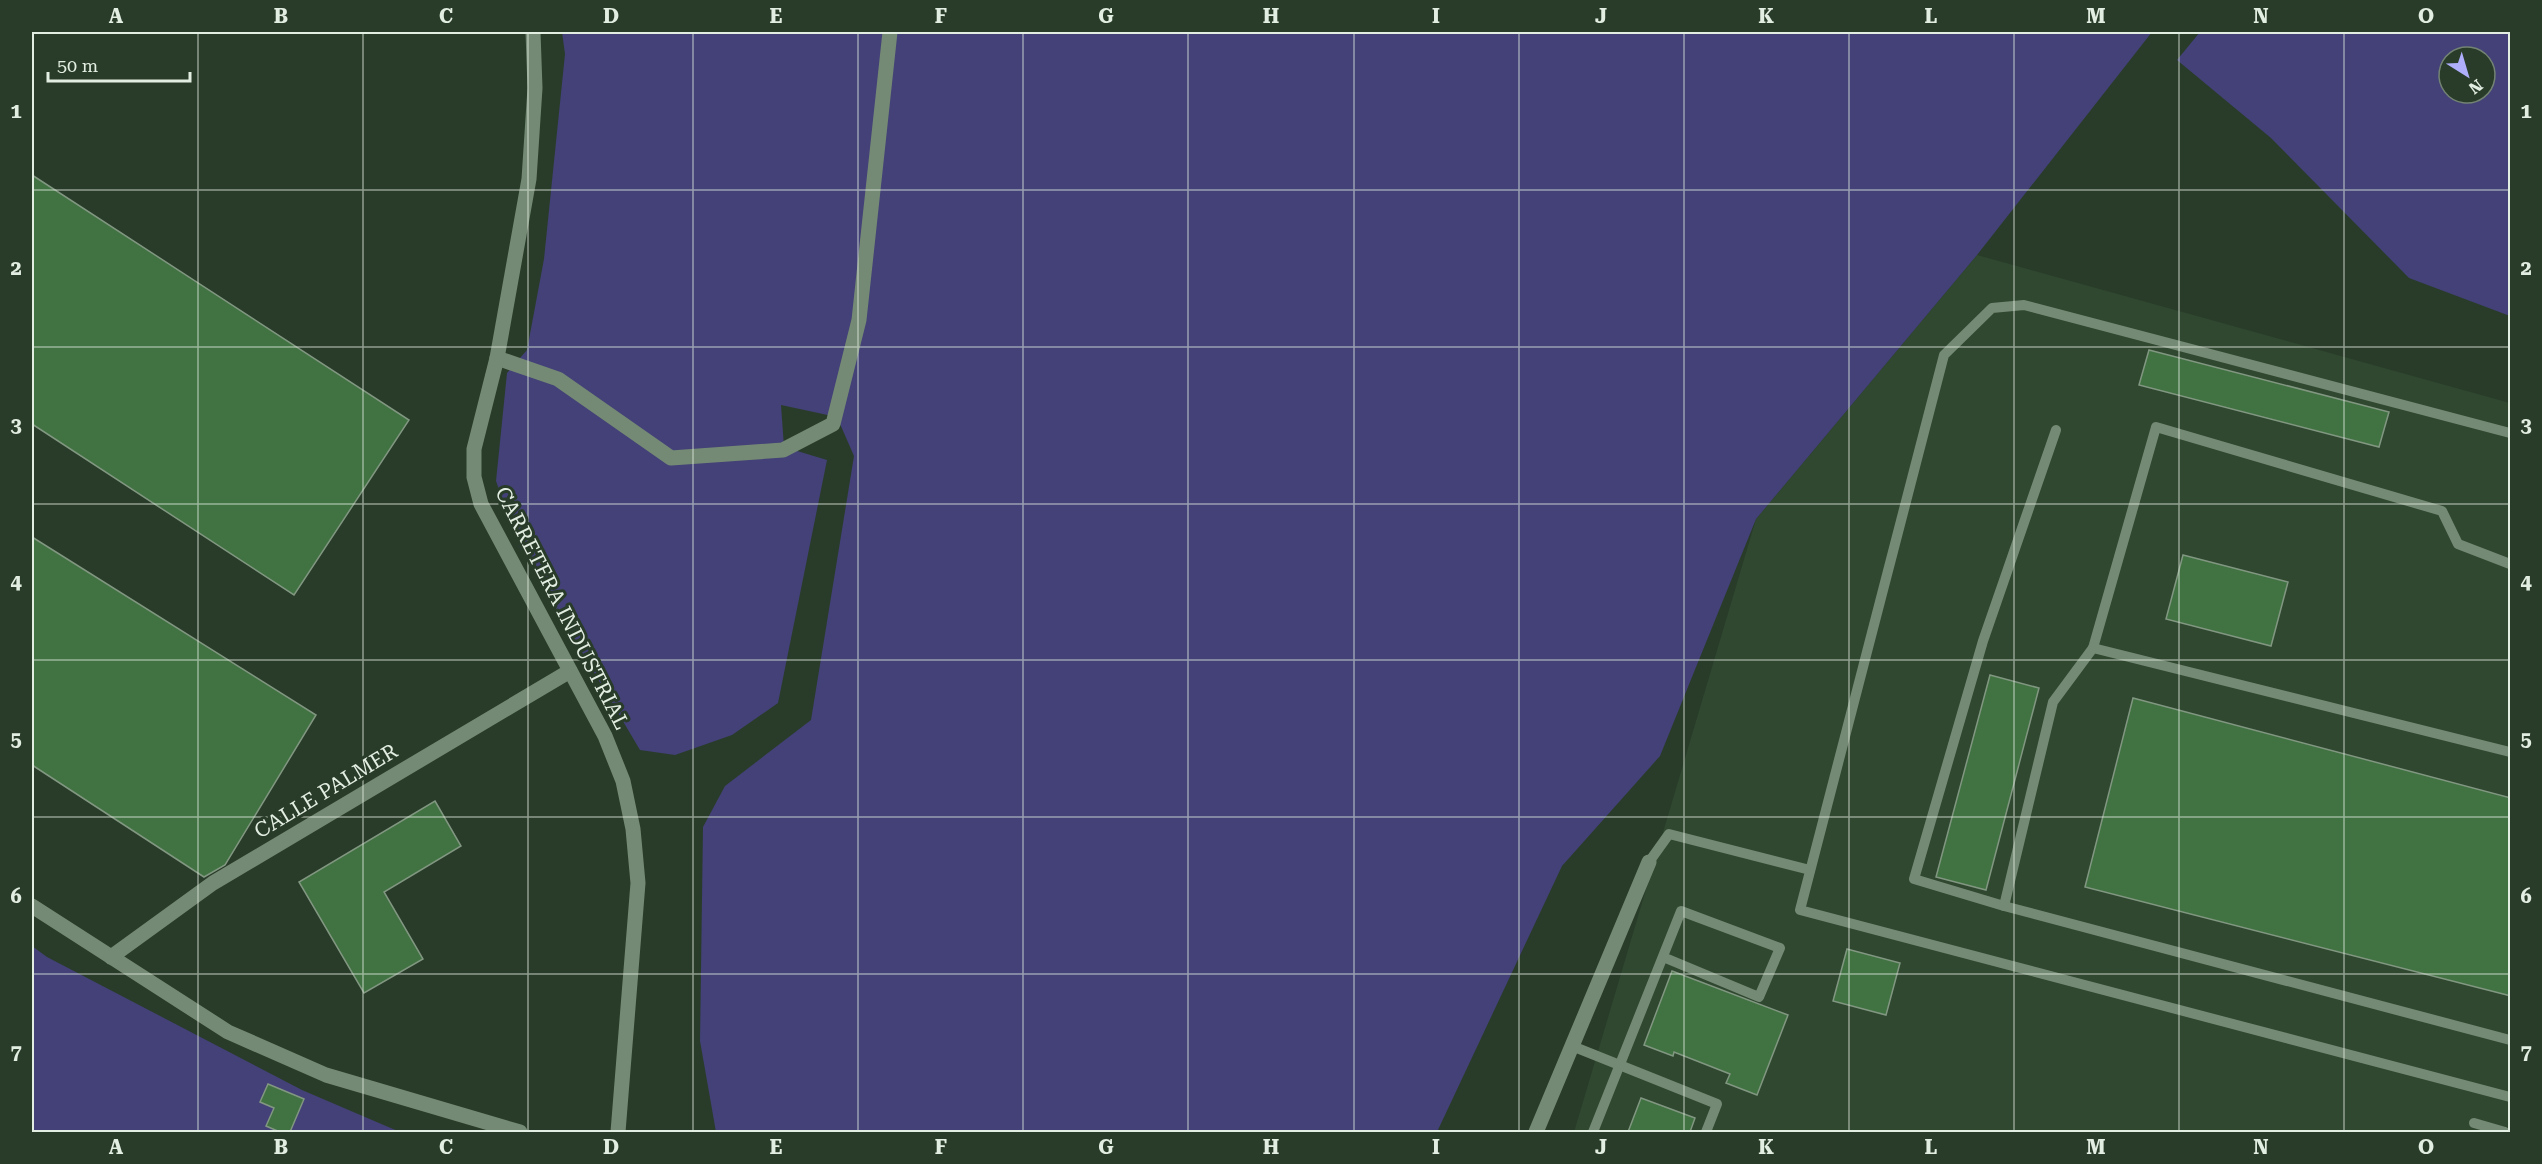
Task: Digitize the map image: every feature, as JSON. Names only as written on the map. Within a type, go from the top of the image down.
[{"type":"street","name":"CARRETERA INDUSTRIAL","points":[[533,32],[535,88],[528,179],[497,358],[474,449],[474,477],[481,504],[605,736],[623,781],[633,829],[638,883],[618,1132]]},
{"type":"street","points":[[497,358],[558,379],[671,458],[783,450],[833,424],[859,320],[890,32]]},
{"type":"street","name":"CALLE PALMER","points":[[111,957],[213,883],[570,671]]},
{"type":"street","points":[[1536,1132],[1649,862]]},
{"type":"street","points":[[32,906],[228,1032],[315,1070],[520,1132]]},
{"type":"lane","points":[[2511,433],[2024,305],[1992,308],[1944,355],[1800,910],[2511,1097]]},
{"type":"lane","points":[[2004,906],[2054,702],[2093,648],[2156,427],[2442,512],[2458,544],[2511,564]]},
{"type":"lane","points":[[2056,429],[1983,641],[1914,879],[2004,906],[2511,1040]]},
{"type":"lane","points":[[2093,648],[2511,752]]},
{"type":"lane","points":[[1649,862],[1669,834],[1810,870]]},
{"type":"lane","points":[[1593,1132],[1681,911],[1780,948],[1759,997],[1663,957]]},
{"type":"lane","points":[[1572,1046],[1717,1104],[1706,1132]]},
{"type":"lane","points":[[2474,1123],[2505,1132]]},
{"type":"shaded area","points":[[562,32],[2152,32],[1977,255],[1756,519],[1660,756],[1562,866],[1437,1132],[716,1132],[700,1041],[703,827],[725,786],[811,720],[854,456],[837,417],[781,405],[784,447],[827,460],[778,703],[732,735],[675,755],[640,750],[519,546],[496,481],[507,373],[527,350],[544,259],[565,54]]},
{"type":"shaded area","points":[[2200,32],[2510,32],[2510,316],[2409,278],[2271,138],[2177,60]]},
{"type":"shaded area","points":[[1977,255],[2510,403],[2510,1132],[1574,1132],[1756,519]]},
{"type":"shaded area","points":[[32,946],[47,957],[302,1090],[400,1132],[32,1132]]},
{"type":"building","points":[[32,175],[409,420],[294,595],[32,424]]},
{"type":"building","points":[[2149,350],[2389,412],[2379,447],[2139,385]]},
{"type":"building","points":[[32,537],[316,715],[225,865],[204,877],[32,765]]},
{"type":"building","points":[[2183,555],[2288,582],[2271,646],[2166,619]]},
{"type":"building","points":[[1990,675],[2039,688],[1986,890],[1936,877]]},
{"type":"building","points":[[2133,698],[2511,798],[2511,996],[2085,887]]},
{"type":"building","points":[[435,801],[461,846],[384,892],[423,959],[364,993],[299,882]]},
{"type":"building","points":[[1847,949],[1900,963],[1886,1015],[1833,1001]]},
{"type":"building","points":[[1672,971],[1788,1015],[1757,1095],[1726,1083],[1730,1074],[1674,1052],[1673,1056],[1644,1045]]},
{"type":"building","points":[[268,1084],[304,1099],[290,1132],[280,1132],[266,1126],[274,1108],[260,1102]]},
{"type":"building","points":[[1641,1098],[1695,1118],[1690,1132],[1628,1132]]}]
